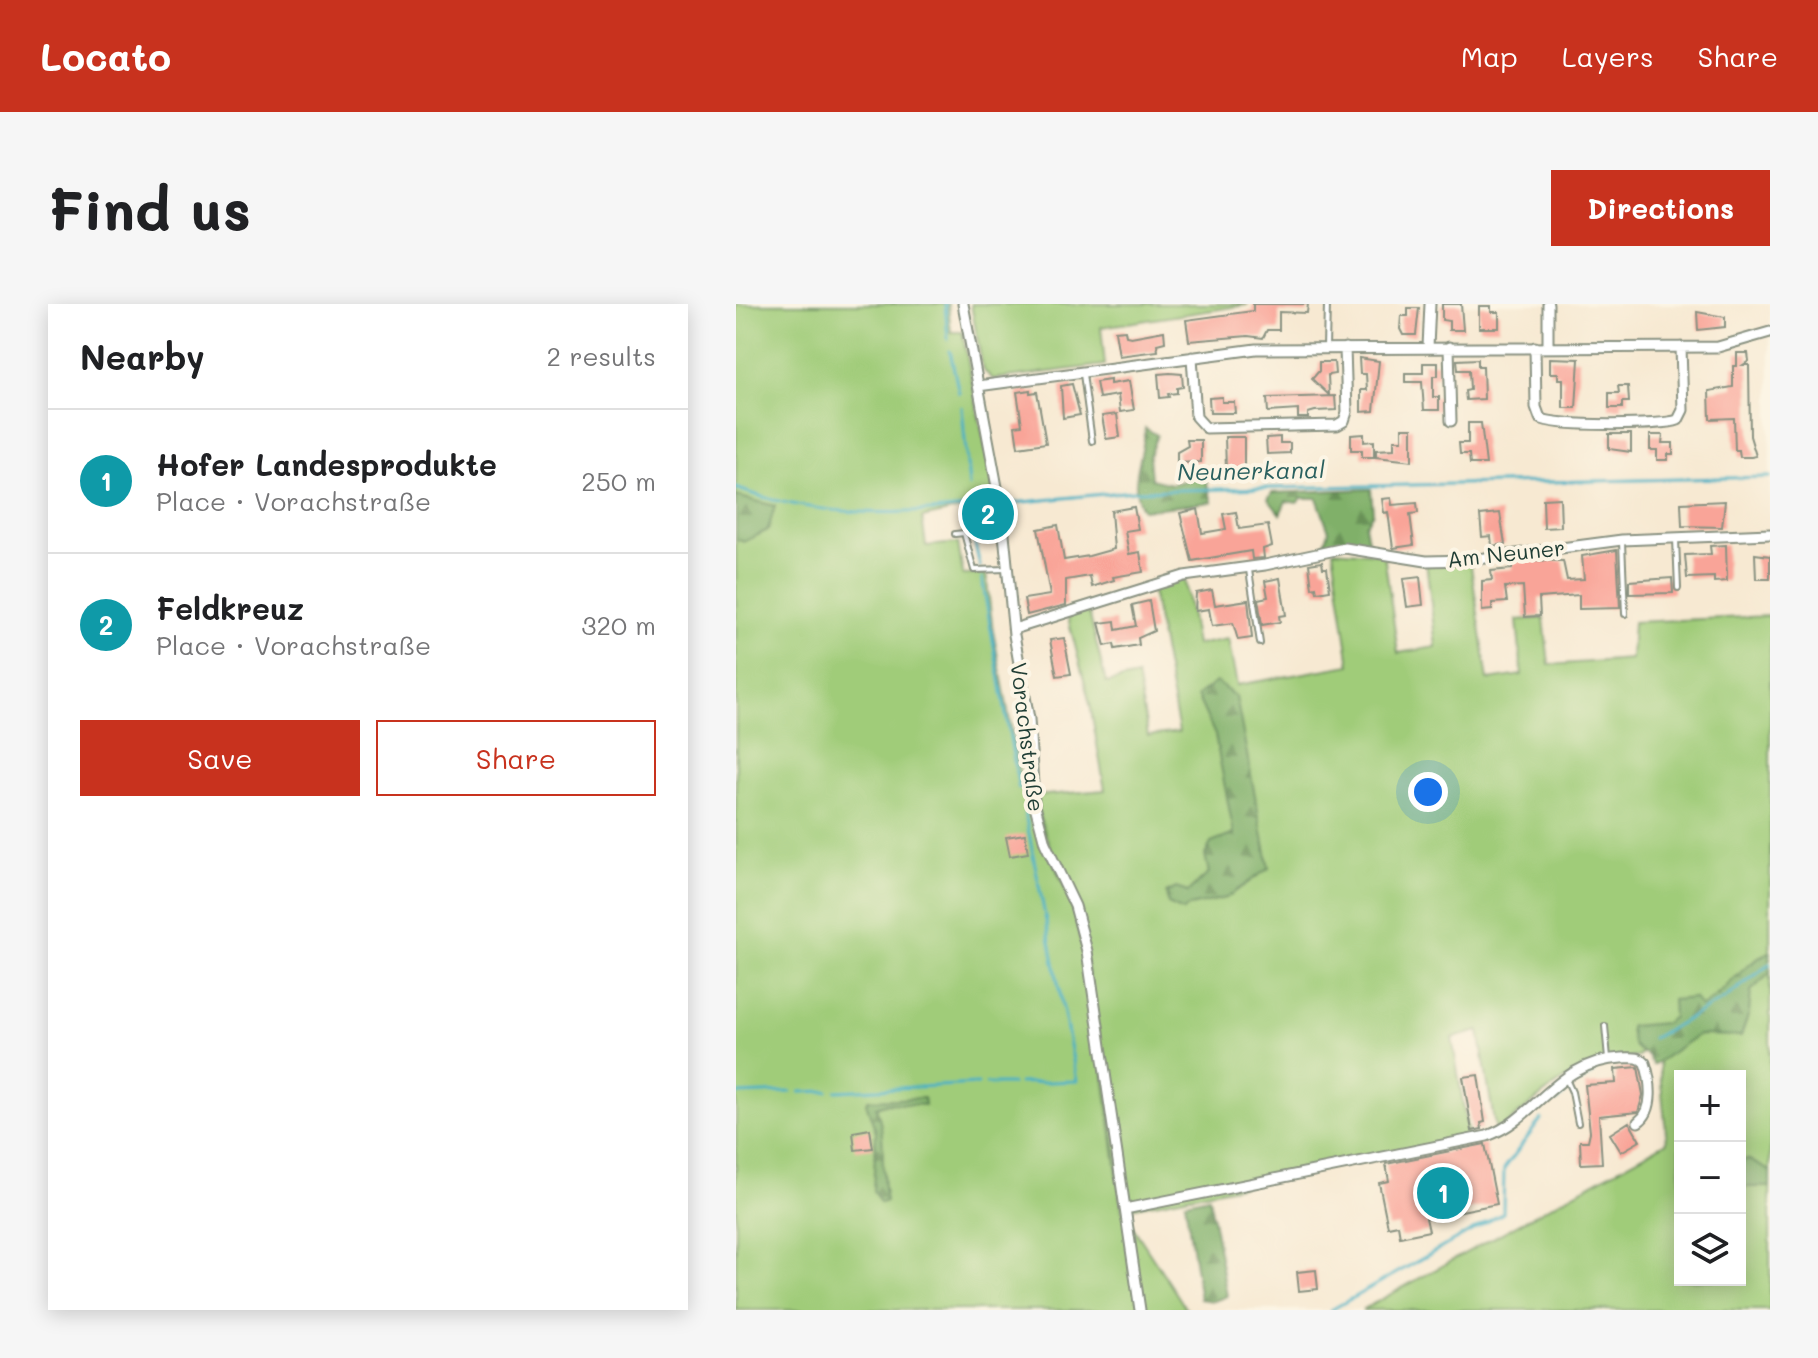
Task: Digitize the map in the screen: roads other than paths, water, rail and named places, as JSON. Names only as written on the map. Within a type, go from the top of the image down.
[{"type":"street","name":"Vorachstraße","points":[[963,304],[1002,514],[1014,629],[1029,719],[1035,808],[1045,843],[1075,906],[1087,951],[1140,1310]]},
{"type":"street","points":[[1428,347],[1430,304]]},
{"type":"street","points":[[1548,304],[1548,347]]},
{"type":"street","points":[[978,386],[1242,350],[1681,347],[1729,345],[1770,332]]},
{"type":"street","points":[[1449,347],[1451,421]]},
{"type":"street","points":[[1535,347],[1537,413],[1545,422],[1552,423],[1675,422],[1683,410],[1681,347]]},
{"type":"street","points":[[1192,357],[1196,417],[1206,428],[1337,425],[1344,421],[1347,412],[1345,348]]},
{"type":"street","name":"Am Neuner","points":[[1014,629],[1184,576],[1249,568],[1345,548],[1426,561],[1470,560],[1622,540],[1770,534]]},
{"type":"street","points":[[1125,1209],[1487,1136],[1506,1128],[1565,1078],[1608,1058],[1638,1057],[1645,1063],[1649,1104],[1647,1114],[1638,1122]]},
{"type":"lane","points":[[1326,348],[1327,304]]},
{"type":"lane","points":[[1083,374],[1092,441]]},
{"type":"lane","points":[[955,534],[964,533],[974,570],[1008,569]]},
{"type":"lane","points":[[1676,537],[1678,588]]},
{"type":"lane","points":[[1622,540],[1625,614]]},
{"type":"lane","points":[[1249,568],[1260,643]]},
{"type":"lane","points":[[1605,1026],[1608,1058]]},
{"type":"lane","points":[[1565,1078],[1572,1092],[1578,1123]]},
{"type":"waterway","points":[[945,304],[948,339]]},
{"type":"waterway","points":[[950,351],[959,393]]},
{"type":"waterway","points":[[962,407],[969,486]]},
{"type":"waterway","name":"Neunerkanal","points":[[1004,504],[1133,491],[1770,477]]},
{"type":"waterway","name":"Neunerkanal","points":[[736,488],[800,506],[832,510],[898,512],[997,505]]},
{"type":"waterway","points":[[977,497],[983,507]]},
{"type":"waterway","points":[[967,509],[980,566]]},
{"type":"waterway","points":[[982,578],[1019,789]]},
{"type":"waterway","points":[[1019,1083],[1077,1081],[1025,813]]},
{"type":"waterway","points":[[1653,1038],[1724,999],[1770,964]]},
{"type":"waterway","points":[[1577,1084],[1593,1073]]},
{"type":"waterway","points":[[836,1091],[978,1084]]},
{"type":"waterway","points":[[986,1084],[1012,1084]]},
{"type":"waterway","points":[[800,1092],[827,1091]]},
{"type":"waterway","points":[[736,1094],[791,1092]]},
{"type":"waterway","points":[[1557,1101],[1565,1093]]},
{"type":"waterway","points":[[1331,1310],[1503,1213],[1504,1169],[1541,1119]]},
{"type":"place","name":"Feldkreuz","points":[[988,514]]},
{"type":"place","name":"Hofer Landesprodukte","points":[[1443,1193]]}]
